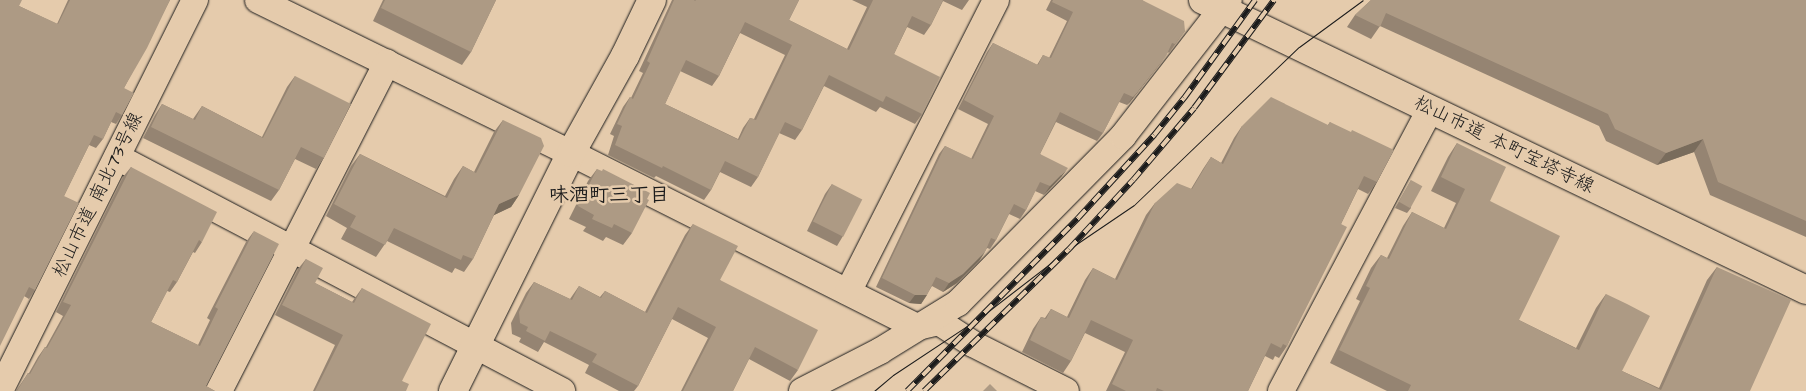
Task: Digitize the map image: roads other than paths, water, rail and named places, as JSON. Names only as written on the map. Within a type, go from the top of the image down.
[{"type":"street","name":"松山市道 南北73号線","points":[[0,391],[195,0]]},
{"type":"street","points":[[258,0],[571,153],[917,327],[940,322],[973,344],[1052,388]]},
{"type":"street","points":[[453,391],[571,153],[625,56],[652,0]]},
{"type":"street","points":[[848,292],[996,0]]},
{"type":"street","points":[[802,391],[880,351],[958,303],[1123,136],[1218,3]]},
{"type":"street","name":"松山市道 本町宝塔寺線","points":[[1218,3],[1430,110],[1806,290]]},
{"type":"street","points":[[219,391],[387,63]]},
{"type":"street","points":[[1281,391],[1430,110]]},
{"type":"street","points":[[117,157],[562,391]]},
{"type":"tram line","points":[[874,391],[893,375],[982,316],[1069,249],[1134,205],[1299,47],[1363,0]]},
{"type":"railway","points":[[907,391],[1078,218],[1154,135],[1184,98],[1255,0]]},
{"type":"railway","points":[[924,391],[1069,249],[1133,180],[1194,108],[1274,0]]},
{"type":"district","name":"味酒町三丁目","points":[[609,195]]}]
